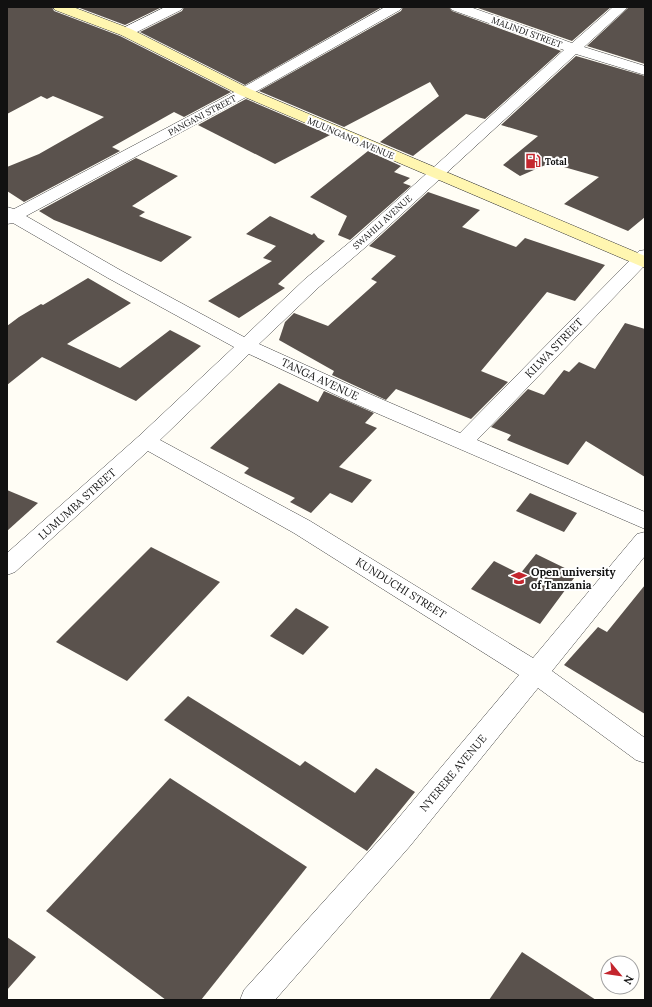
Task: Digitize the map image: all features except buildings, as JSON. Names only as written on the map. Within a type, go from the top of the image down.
[{"type":"main road","name":"MUUNGANO AVENUE","points":[[60,7],[126,32],[246,92],[436,174],[643,260]]},
{"type":"street","points":[[126,32],[176,7]]},
{"type":"street","name":"PANGANI STREET","points":[[9,216],[246,92],[396,7]]},
{"type":"street","name":"MALINDI STREET","points":[[457,7],[574,49],[645,71]]},
{"type":"street","name":"SWAHILI AVENUE","points":[[146,441],[312,283],[622,7]]},
{"type":"street","name":"TANGA AVENUE","points":[[9,216],[247,346],[358,397],[645,521]]},
{"type":"street","name":"KILWA STREET","points":[[463,442],[643,260]]},
{"type":"street","name":"LUMUMBA STREET","points":[[7,566],[146,441]]},
{"type":"street","name":"KUNDUCHI STREET","points":[[146,441],[302,527],[536,673],[645,752]]},
{"type":"street","name":"NYERERE AVENUE","points":[[255,1000],[400,838],[645,540]]},
{"type":"place","name":"Total","points":[[533,161]]},
{"type":"place","name":"Open university of Tanzania","points":[[519,578]]}]
